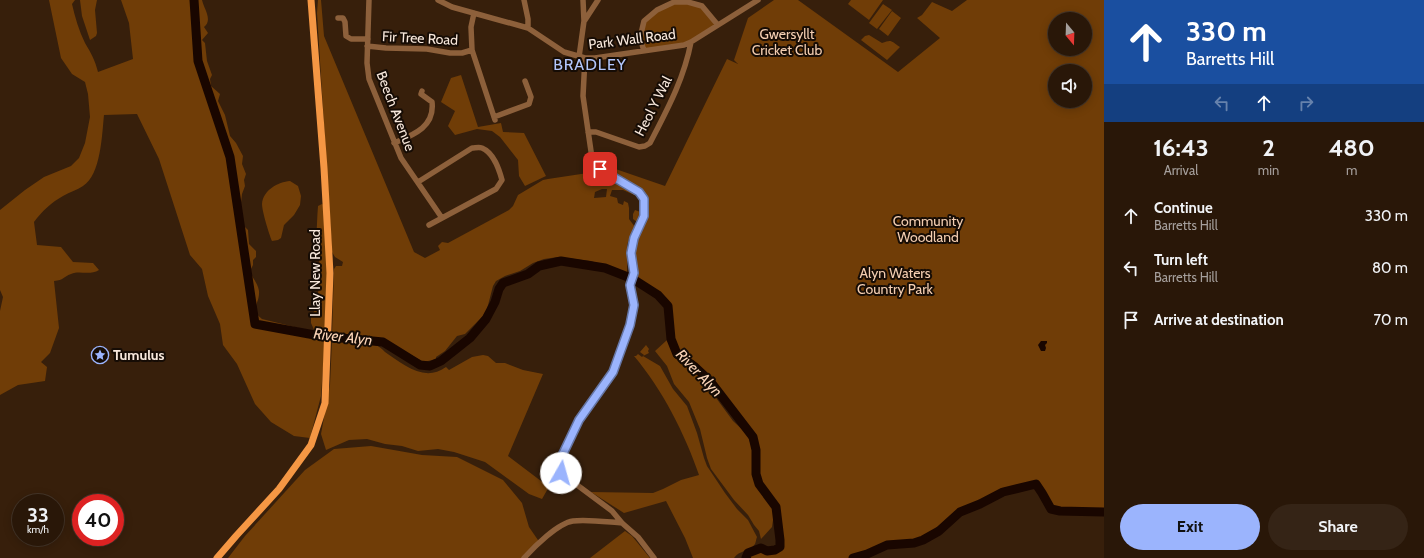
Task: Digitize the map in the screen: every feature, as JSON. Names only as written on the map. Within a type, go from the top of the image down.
[{"type":"main road","name":"Llay New Road","points":[[217,558],[279,489],[311,444],[325,403],[330,273],[324,168],[311,0]]},
{"type":"street","name":"Beech Avenue","points":[[369,0],[367,46],[367,67],[369,79],[401,158],[442,218]]},
{"type":"street","name":"Park Wall Road","points":[[438,0],[452,7],[528,28],[564,52],[582,57],[596,58],[684,45],[758,0]]},
{"type":"street","points":[[524,0],[528,19],[528,28]]},
{"type":"street","points":[[583,0],[583,96],[593,164],[607,174],[639,192],[644,199],[644,216],[634,238],[631,253],[634,273],[630,285],[634,305],[630,325],[613,372],[579,420],[560,460],[561,473],[612,511],[622,523],[638,537],[654,558]]},
{"type":"street","points":[[584,21],[598,0]]},
{"type":"street","points":[[644,51],[640,38],[644,21],[657,10],[674,2],[688,2],[702,6],[717,24]]},
{"type":"street","points":[[474,13],[471,27],[472,50],[494,119],[529,104],[531,97],[525,83]]},
{"type":"street","points":[[338,18],[343,18],[345,22],[346,36],[351,39],[368,39]]},
{"type":"street","name":"Heol Y Wal","points":[[588,132],[596,132],[640,147],[650,143],[673,98],[687,62],[691,42]]},
{"type":"street","name":"Fir Tree Road","points":[[367,46],[427,49],[450,53],[462,53],[472,50]]},
{"type":"street","points":[[394,143],[412,135],[424,127],[433,111],[432,102],[420,94]]},
{"type":"street","points":[[418,182],[472,148],[481,148],[490,154],[499,169],[502,180],[496,189],[429,225]]},
{"type":"street","points":[[524,558],[539,542],[553,531],[572,521],[622,523]]},
{"type":"green space","points":[[49,0],[75,0],[72,4],[77,24],[98,72],[133,59],[129,23],[121,0],[202,0],[208,18],[207,24],[204,27],[208,33],[202,40],[205,43],[207,61],[212,75],[210,79],[211,86],[220,94],[218,101],[225,115],[230,136],[236,143],[243,156],[242,164],[246,174],[240,211],[241,223],[248,230],[249,244],[256,251],[256,257],[253,260],[253,265],[250,271],[259,291],[256,312],[262,319],[315,332],[311,323],[311,315],[318,307],[321,272],[316,245],[318,206],[322,204],[324,205],[328,270],[325,340],[321,396],[310,438],[294,436],[271,422],[255,404],[237,364],[223,345],[220,324],[208,296],[202,269],[190,255],[159,159],[137,114],[104,115],[100,154],[94,173],[89,181],[83,186],[55,201],[34,222],[37,245],[61,247],[73,262],[93,263],[99,270],[92,273],[74,273],[60,280],[54,281],[59,328],[50,353],[41,362],[47,367],[45,381],[18,385],[0,395],[0,311],[3,297],[0,290],[0,210],[44,177],[71,166],[79,158],[85,143],[90,117],[88,94],[85,82],[72,74],[61,58]]},
{"type":"green space","points":[[80,0],[97,0],[95,10],[97,33],[96,36],[90,40],[82,16]]},
{"type":"green space","points":[[318,0],[321,0],[324,36],[414,252],[425,258],[440,250],[438,246],[442,242],[448,243],[509,210],[513,206],[518,195],[543,180],[601,171],[638,193],[639,197],[623,190],[612,190],[610,196],[617,198],[618,203],[623,205],[624,201],[628,203],[629,219],[635,227],[627,245],[627,274],[591,261],[558,257],[544,259],[533,263],[520,271],[496,281],[493,286],[487,309],[483,316],[465,334],[457,336],[445,351],[436,357],[436,359],[424,362],[381,339],[332,334],[334,269],[336,266],[342,266],[343,262],[335,257],[332,252],[317,13]],"holes":[[[602,189],[607,189],[606,197],[594,198],[595,192]]]},
{"type":"green space","name":"Alyn Waters Country Park","points":[[774,0],[798,0],[898,72],[940,38],[917,18],[922,15],[932,2],[952,11],[967,0],[1104,0],[1104,512],[1060,511],[1051,509],[1036,484],[1003,492],[960,512],[939,531],[914,543],[887,545],[867,554],[853,558],[746,558],[748,553],[761,548],[767,551],[780,547],[776,507],[759,484],[756,474],[756,450],[753,437],[710,381],[695,367],[677,354],[671,339],[668,306],[658,295],[633,279],[632,253],[634,238],[646,216],[647,198],[598,167],[601,164],[665,186],[727,59],[738,64],[734,60],[748,18]]},
{"type":"green space","points":[[851,0],[883,0],[869,20],[848,4]]},
{"type":"green space","points":[[674,2],[702,6],[717,24],[691,42],[644,51],[640,38],[644,21]]},
{"type":"green space","points":[[883,4],[892,10],[877,29],[869,23]]},
{"type":"green space","points":[[892,11],[901,18],[888,36],[879,29]]},
{"type":"green space","points":[[869,35],[882,43],[891,41],[900,47],[887,60],[861,40],[865,36]]},
{"type":"green space","points":[[461,75],[478,127],[501,123],[503,132],[524,133],[546,176],[525,186],[519,176],[518,160],[500,137],[492,131],[477,129],[455,135],[448,126],[455,111],[441,102],[451,78]]},
{"type":"green space","points":[[290,181],[298,186],[301,196],[300,205],[294,215],[284,225],[281,238],[272,241],[263,212],[263,199],[268,191],[276,185]]},
{"type":"green space","points":[[635,210],[643,213],[641,220],[637,222],[633,219]]},
{"type":"green space","points":[[332,340],[359,341],[376,345],[406,366],[422,372],[430,373],[446,367],[449,370],[472,357],[483,355],[488,356],[496,363],[505,363],[523,370],[543,374],[508,456],[541,481],[550,485],[542,499],[529,494],[485,462],[454,452],[438,449],[418,451],[402,446],[385,444],[367,439],[349,440],[326,450],[321,434],[330,385]]},
{"type":"green space","points":[[667,340],[674,355],[700,376],[733,421],[747,434],[753,450],[756,484],[774,513],[772,527],[761,539],[759,531],[748,515],[734,500],[711,469],[700,429],[689,402],[674,384],[667,366],[655,351]]},
{"type":"green space","points":[[646,345],[649,349],[649,353],[643,356],[644,355],[640,352]]},
{"type":"green space","points":[[638,354],[642,357],[643,356],[660,366],[673,389],[687,406],[707,466],[737,509],[748,520],[757,537],[753,547],[736,555],[734,558],[693,558],[685,538],[666,501],[624,513],[591,492],[653,493],[681,480],[699,475],[672,412],[654,383],[634,356]]},
{"type":"green space","points":[[371,446],[422,455],[457,457],[503,480],[522,503],[529,527],[540,543],[527,558],[228,558],[245,536],[305,470],[334,449]]},
{"type":"green space","points":[[625,531],[632,536],[650,558],[590,558]]},
{"type":"shaded area","points":[[1041,341],[1047,341],[1045,351],[1041,351],[1038,345]]},
{"type":"waterway","name":"River Alyn","points":[[194,0],[198,61],[230,157],[255,324],[320,336],[383,342],[420,365],[430,366],[441,361],[470,338],[486,319],[503,283],[528,274],[539,266],[561,261],[605,268],[633,279],[658,295],[668,306],[671,339],[677,354],[695,367],[710,381],[753,437],[756,450],[756,474],[759,484],[776,507],[780,547],[775,550],[767,551],[761,548],[748,553],[746,558]]},
{"type":"waterway","name":"River Alyn","points":[[853,558],[867,554],[887,545],[914,543],[923,540],[939,531],[960,512],[1003,492],[1036,484],[1051,509],[1060,511],[1104,512]]},
{"type":"place","name":"Tumulus","points":[[100,355]]},
{"type":"district","name":"BRADLEY","points":[[590,64]]},
{"type":"route","points":[[561,473],[560,460],[579,420],[613,372],[630,325],[634,305],[630,285],[634,273],[631,253],[634,238],[644,216],[644,199],[639,192],[600,169]]},
{"type":"park label","name":"Gwersyllt Cricket Club","points":[[787,42]]},
{"type":"park label","name":"Community Woodland","points":[[928,230]]}]
